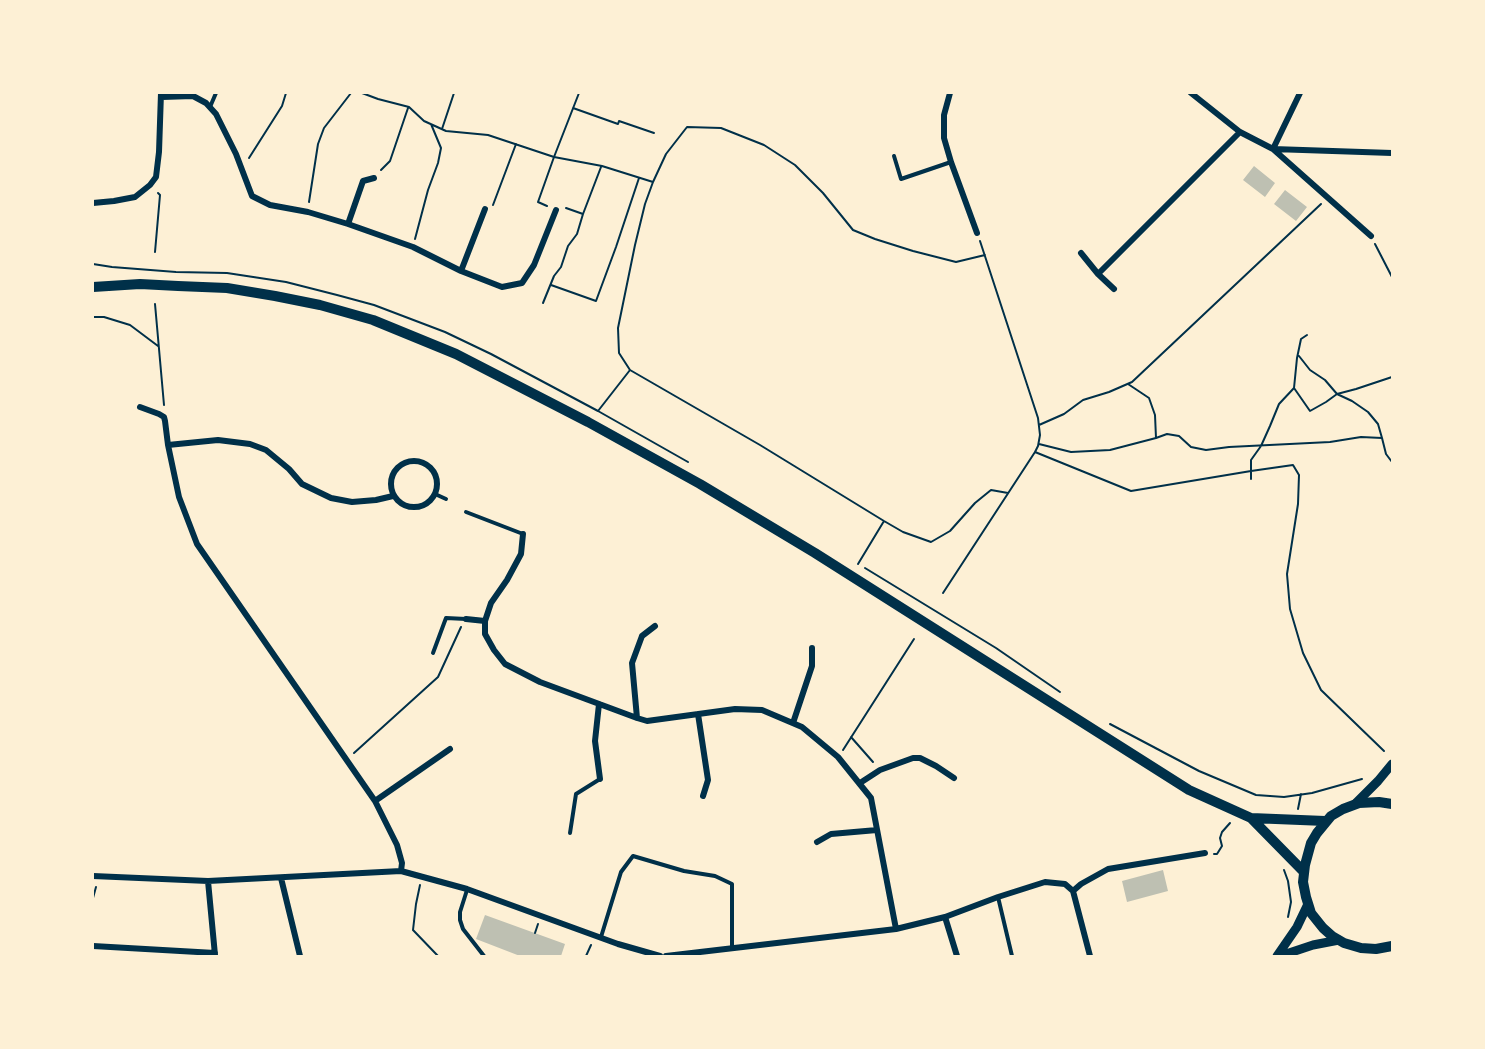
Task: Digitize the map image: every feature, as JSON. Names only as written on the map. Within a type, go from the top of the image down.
[{"type":"main road","points":[[93,287],[140,284],[188,286],[227,288],[275,296],[321,305],[373,320],[456,354],[579,417],[700,484],[815,553],[1189,790],[1251,818],[1304,872]]},
{"type":"main road","points":[[1392,804],[1368,802],[1355,804],[1337,812],[1317,832],[1311,843],[1304,872],[1304,889],[1311,913],[1339,940],[1378,953],[1392,946]]},
{"type":"main road","points":[[1251,818],[1326,821]]},
{"type":"street","points":[[950,93],[944,115],[943,133],[977,234]]},
{"type":"street","points":[[1191,93],[1240,132],[1273,149],[1371,236]]},
{"type":"street","points":[[1273,149],[1300,93]]},
{"type":"street","points":[[93,203],[135,197],[156,177],[161,95],[193,96],[206,103],[216,114],[252,196],[270,205],[308,212],[413,247],[461,271],[502,287],[522,283],[534,265],[556,210]]},
{"type":"street","points":[[1098,274],[1240,132]]},
{"type":"street","points":[[1273,149],[1392,153]]},
{"type":"street","points":[[348,224],[363,181],[374,178]]},
{"type":"street","points":[[461,271],[485,209]]},
{"type":"street","points":[[1081,253],[1114,289]]},
{"type":"street","points":[[140,407],[164,417],[179,496],[197,544],[375,801],[397,845],[402,871]]},
{"type":"street","points":[[168,445],[218,440],[250,444],[266,450],[302,484],[331,498],[352,502],[393,496]]},
{"type":"street","points":[[414,460],[429,466],[434,472],[437,480],[435,494],[425,505],[411,507],[404,505],[393,496],[391,480],[399,466],[414,460]]},
{"type":"street","points":[[523,534],[521,554],[484,621],[485,634],[505,664],[540,682],[647,721],[735,709],[762,710],[802,728],[838,757],[871,798],[896,929]]},
{"type":"street","points":[[466,619],[484,621]]},
{"type":"street","points":[[637,718],[632,663],[642,636],[655,626]]},
{"type":"street","points":[[793,723],[812,666],[812,648]]},
{"type":"street","points":[[599,704],[595,741],[600,779]]},
{"type":"street","points":[[698,714],[708,780],[703,796]]},
{"type":"street","points":[[375,801],[450,749]]},
{"type":"street","points":[[860,783],[880,770],[913,758],[920,758],[954,778]]},
{"type":"street","points":[[1355,804],[1392,764]]},
{"type":"street","points":[[817,842],[831,834],[877,830]]},
{"type":"street","points":[[1073,891],[1108,869],[1205,853]]},
{"type":"street","points":[[93,876],[208,881],[402,871],[467,889],[618,944],[660,956]]},
{"type":"street","points":[[281,878],[300,956]]},
{"type":"street","points":[[93,946],[215,954],[208,881]]},
{"type":"street","points":[[666,956],[896,929],[945,917],[1045,882],[1065,884],[1073,891],[1090,956]]},
{"type":"street","points":[[1279,956],[1308,904]]},
{"type":"street","points":[[945,917],[957,956]]},
{"type":"street","points":[[1279,956],[1312,945],[1339,940]]},
{"type":"lane","points":[[210,108],[216,93]]},
{"type":"lane","points":[[894,156],[901,179],[951,162]]},
{"type":"lane","points":[[435,494],[446,499]]},
{"type":"lane","points":[[466,512],[523,534]]},
{"type":"lane","points":[[433,653],[446,618],[466,619]]},
{"type":"lane","points":[[570,833],[576,794],[600,779]]},
{"type":"lane","points":[[598,937],[621,872],[633,856],[684,871],[715,876],[732,884],[732,948]]},
{"type":"lane","points":[[467,889],[460,920],[463,929],[484,956]]},
{"type":"lane","points":[[998,897],[1012,956]]},
{"type":"path","points":[[240,166],[248,161],[282,106],[286,93]]},
{"type":"path","points":[[308,212],[318,144],[324,128],[351,93]]},
{"type":"path","points":[[362,93],[409,107],[424,121],[446,131],[488,135],[554,158],[602,166],[653,182]]},
{"type":"path","points":[[442,129],[454,93]]},
{"type":"path","points":[[579,93],[538,202],[556,210],[562,207],[583,214]]},
{"type":"path","points":[[374,178],[390,161],[408,108]]},
{"type":"path","points":[[573,108],[618,124],[619,121],[654,133]]},
{"type":"path","points":[[413,247],[441,148],[431,124]]},
{"type":"path","points":[[984,255],[956,262],[913,251],[853,230],[795,165],[764,146],[721,128],[687,127],[666,154],[645,204],[618,328],[619,353],[630,370],[760,445],[903,532],[931,542],[950,531],[975,503],[992,490],[1008,493]]},
{"type":"path","points":[[485,209],[492,206],[516,144]]},
{"type":"path","points":[[543,303],[554,276],[561,267],[568,246],[577,234],[602,166]]},
{"type":"path","points":[[550,285],[596,302],[639,178]]},
{"type":"path","points":[[150,185],[160,195],[154,252]]},
{"type":"path","points":[[1039,425],[1064,414],[1083,400],[1132,382],[1328,198]]},
{"type":"path","points":[[943,593],[1035,452],[1040,435],[1038,417],[977,234]]},
{"type":"path","points":[[1371,236],[1392,277]]},
{"type":"path","points":[[155,304],[164,417]]},
{"type":"path","points":[[93,316],[130,325],[158,346]]},
{"type":"path","points":[[1251,479],[1251,460],[1279,404],[1294,388],[1301,339],[1307,335]]},
{"type":"path","points":[[1298,355],[1310,370],[1325,380],[1337,394],[1368,412],[1378,424],[1386,454],[1392,462]]},
{"type":"path","points":[[598,411],[630,370]]},
{"type":"path","points":[[1294,388],[1310,411],[1337,394],[1392,377]]},
{"type":"path","points":[[1128,384],[1149,398],[1155,415],[1156,438]]},
{"type":"path","points":[[1039,444],[1071,452],[1110,450],[1167,434],[1179,436],[1191,447],[1206,450],[1330,442],[1361,437],[1382,438]]},
{"type":"path","points":[[1035,452],[1131,491],[1293,465],[1299,475],[1298,504],[1287,574],[1290,609],[1303,653],[1321,690],[1384,751]]},
{"type":"path","points":[[858,564],[884,521]]},
{"type":"path","points":[[346,760],[438,678],[466,619]]},
{"type":"path","points":[[838,757],[914,639]]},
{"type":"path","points":[[851,737],[880,770]]},
{"type":"path","points":[[1298,808],[1301,795]]},
{"type":"path","points":[[1205,853],[1217,854],[1222,846],[1220,838],[1222,832],[1230,823]]},
{"type":"path","points":[[1282,867],[1288,880],[1291,902],[1287,920],[1297,927]]},
{"type":"path","points":[[423,877],[416,904],[413,930],[438,956]]},
{"type":"path","points":[[586,956],[598,937]]},
{"type":"building","points":[[1254,166],[1275,183],[1265,197],[1243,180]]},
{"type":"building","points":[[1285,190],[1307,207],[1296,221],[1274,204]]},
{"type":"building","points":[[1163,870],[1168,891],[1127,902],[1122,881]]},
{"type":"building","points":[[485,915],[565,944],[561,956],[520,956],[476,939]]}]
